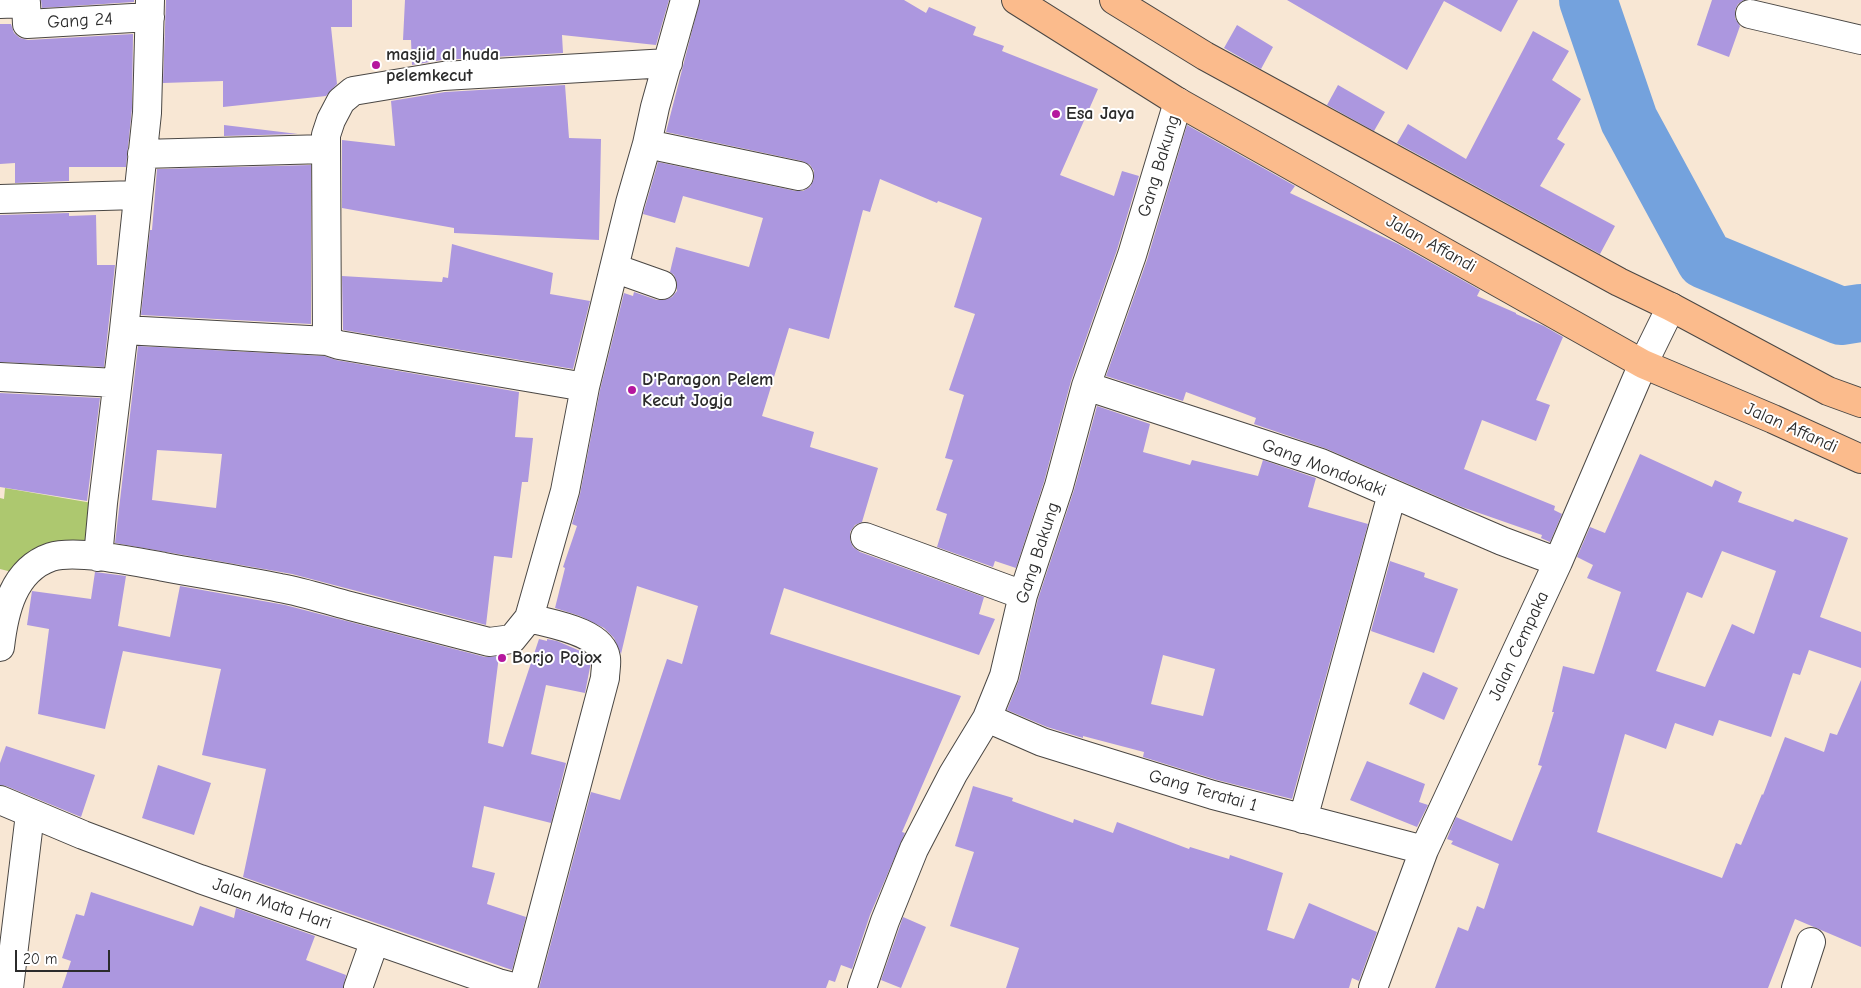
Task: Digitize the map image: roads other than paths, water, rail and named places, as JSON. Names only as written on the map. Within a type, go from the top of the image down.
[{"type":"main road","name":"Jalan Affandi","points":[[1016,0],[1178,102],[1643,364],[1773,419],[1861,459]]},
{"type":"main road","points":[[1114,0],[1205,56],[1611,277],[1828,391],[1861,403]]},
{"type":"street","points":[[0,647],[8,584],[51,557],[62,555],[98,557],[281,588],[490,642],[512,639],[529,618],[565,492],[585,388],[630,202],[685,0]]},
{"type":"street","name":"Gang 24","points":[[0,4],[26,3],[27,24],[150,9]]},
{"type":"street","points":[[98,557],[147,113],[150,9]]},
{"type":"street","points":[[1750,14],[1861,40]]},
{"type":"street","points":[[327,341],[326,135],[341,101],[354,92],[443,76],[668,63]]},
{"type":"street","name":"Gang Bakung","points":[[862,988],[885,921],[914,849],[953,774],[987,718],[1004,676],[1022,595],[1059,486],[1086,386],[1132,255],[1178,102]]},
{"type":"street","points":[[647,144],[799,176]]},
{"type":"street","points":[[142,154],[326,149]]},
{"type":"street","points":[[0,199],[137,195]]},
{"type":"street","points":[[614,268],[662,285]]},
{"type":"street","name":"Jalan Cempaka","points":[[1373,988],[1424,850],[1558,562],[1643,364],[1671,307]]},
{"type":"street","points":[[124,330],[327,341],[338,345],[585,388]]},
{"type":"street","points":[[0,377],[117,383]]},
{"type":"street","name":"Gang Mondokaki","points":[[1086,386],[1321,463],[1502,542],[1558,562]]},
{"type":"street","points":[[1302,819],[1392,494]]},
{"type":"street","points":[[865,537],[1022,595]]},
{"type":"street","points":[[523,988],[605,678],[606,657],[598,643],[584,634],[529,618]]},
{"type":"street","name":"Gang Teratai 1","points":[[987,718],[1042,742],[1213,795],[1424,850]]},
{"type":"street","name":"Jalan Mata Hari","points":[[0,800],[30,814],[200,879],[517,988]]},
{"type":"street","points":[[9,988],[30,814]]},
{"type":"street","points":[[358,988],[375,940]]},
{"type":"street","points":[[1796,988],[1811,942]]},
{"type":"waterway","points":[[1588,0],[1629,120],[1705,260],[1841,316],[1861,313]]},
{"type":"place","name":"masjid al huda pelemkecut","points":[[376,65]]},
{"type":"place","name":"Esa Jaya","points":[[1056,114]]},
{"type":"place","name":"D'Paragon Pelem Kecut Jogja","points":[[632,390]]},
{"type":"place","name":"Borjo Pojox","points":[[502,658]]}]
